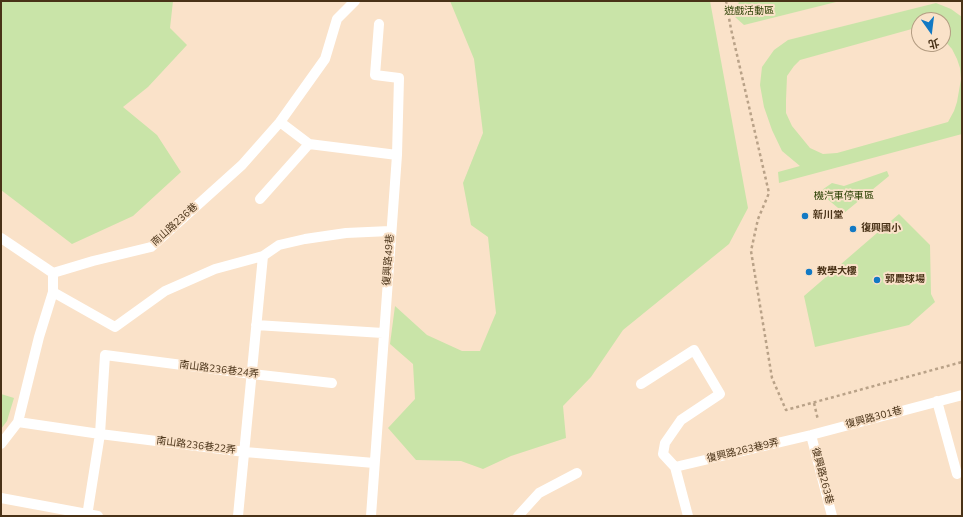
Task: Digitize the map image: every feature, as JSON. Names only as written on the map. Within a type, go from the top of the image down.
[{"type":"lane","name":"南山路236巷","points":[[53,273],[93,261],[151,247],[242,165],[280,122],[325,59],[337,19],[355,1]]},
{"type":"lane","name":"復興路49巷","points":[[371,516],[390,232],[397,155],[399,78],[375,75],[379,24]]},
{"type":"lane","points":[[280,122],[310,144],[397,155]]},
{"type":"lane","points":[[260,199],[310,144]]},
{"type":"lane","points":[[54,292],[115,327],[165,291],[215,269],[263,256],[279,245],[305,239],[346,233],[390,232]]},
{"type":"lane","points":[[1,238],[53,273],[54,292],[39,337],[18,422],[1,444]]},
{"type":"lane","points":[[238,516],[263,256]]},
{"type":"lane","points":[[256,325],[383,332]]},
{"type":"lane","points":[[641,384],[694,350],[720,394],[681,420],[665,443],[663,454],[675,467],[688,516]]},
{"type":"lane","name":"南山路236巷24弄","points":[[100,434],[105,355],[332,383]]},
{"type":"lane","name":"復興路301巷","points":[[811,435],[962,395]]},
{"type":"lane","points":[[936,401],[957,474]]},
{"type":"lane","name":"南山路236巷22弄","points":[[18,422],[245,452],[374,463]]},
{"type":"lane","points":[[87,515],[100,434]]},
{"type":"lane","name":"復興路263巷9弄","points":[[675,467],[811,435]]},
{"type":"lane","name":"復興路263巷","points":[[811,435],[832,516]]},
{"type":"lane","points":[[518,516],[540,493],[577,473]]},
{"type":"lane","points":[[1,498],[98,516]]},
{"type":"path","points":[[726,1],[731,29],[770,193],[758,219],[751,251],[772,378],[786,410],[962,362]]},
{"type":"green space","points":[[1,1],[173,1],[170,28],[187,45],[148,87],[123,107],[157,135],[181,172],[133,216],[72,244],[1,190]]},
{"type":"green space","points":[[450,1],[710,1],[748,208],[729,244],[623,330],[591,377],[563,406],[566,438],[511,456],[483,469],[461,461],[416,460],[388,428],[415,399],[413,364],[390,344],[395,306],[427,335],[462,351],[480,351],[496,313],[488,237],[471,225],[463,183],[483,133],[474,59]]},
{"type":"green space","name":"遊戲活動區","points":[[739,1],[840,1],[744,25],[735,17]]},
{"type":"green space","points":[[936,3],[951,9],[962,17],[962,134],[779,183],[778,172],[800,166],[782,151],[772,130],[764,107],[760,85],[762,67],[774,50],[788,40]],"holes":[[[911,12],[951,12],[952,49],[960,68],[961,79],[957,102],[948,122],[837,153],[823,154],[810,148],[792,126],[786,113],[787,76],[800,60],[911,29]]]},
{"type":"green space","name":"機汽車停車區","points":[[887,171],[889,176],[844,213],[819,192],[832,183],[844,186]]},
{"type":"green space","name":"郭農球場","points":[[899,214],[930,245],[931,294],[935,302],[909,325],[815,347],[804,296]]},
{"type":"green space","points":[[1,394],[14,398],[7,421],[1,429]]},
{"type":"place","name":"新川堂","points":[[805,216]]},
{"type":"place","name":"復興國小","points":[[853,229]]},
{"type":"place","name":"教學大樓","points":[[809,272]]},
{"type":"place","name":"郭農球場","points":[[877,280]]}]
